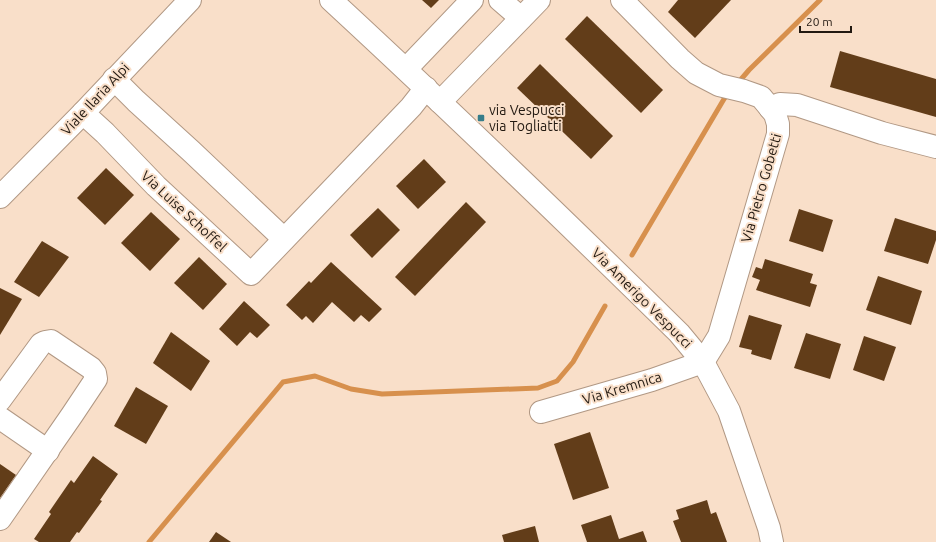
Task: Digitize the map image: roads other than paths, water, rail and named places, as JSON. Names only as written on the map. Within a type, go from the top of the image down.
[{"type":"street","name":"Viale Ilaria Alpi","points":[[2,191],[83,113],[190,0]]},
{"type":"street","name":"Via Amerigo Vespucci","points":[[331,0],[406,69],[557,213],[679,333],[703,362],[729,411],[769,528],[772,542]]},
{"type":"street","points":[[406,69],[472,0]]},
{"type":"street","points":[[500,0],[521,18]]},
{"type":"street","points":[[433,95],[521,18],[539,0]]},
{"type":"street","points":[[629,2],[680,59],[696,73],[719,84],[761,97],[770,108],[780,104],[797,105],[882,133],[936,147]]},
{"type":"street","points":[[114,79],[136,102],[191,151],[284,239]]},
{"type":"street","name":"Via Luise Schoffel","points":[[83,113],[105,133],[156,186],[252,274],[411,107],[433,95]]},
{"type":"street","name":"Via Pietro Gobetti","points":[[703,362],[719,336],[778,134],[778,124],[770,108]]},
{"type":"street","points":[[0,400],[41,344],[45,342],[51,341],[91,368],[95,373],[96,379],[0,519]]},
{"type":"street","name":"Via Kremnica","points":[[541,412],[652,380],[703,362]]},
{"type":"street","points":[[0,418],[48,451]]},
{"type":"waterway","points":[[737,84],[749,70],[820,0]]},
{"type":"waterway","points":[[632,255],[724,99],[729,93]]},
{"type":"waterway","points":[[149,542],[283,382],[315,376],[351,389],[382,394],[538,388],[557,381],[573,362],[605,306]]},
{"type":"place","name":"via Vespucci via Togliatti","points":[[481,118]]}]
